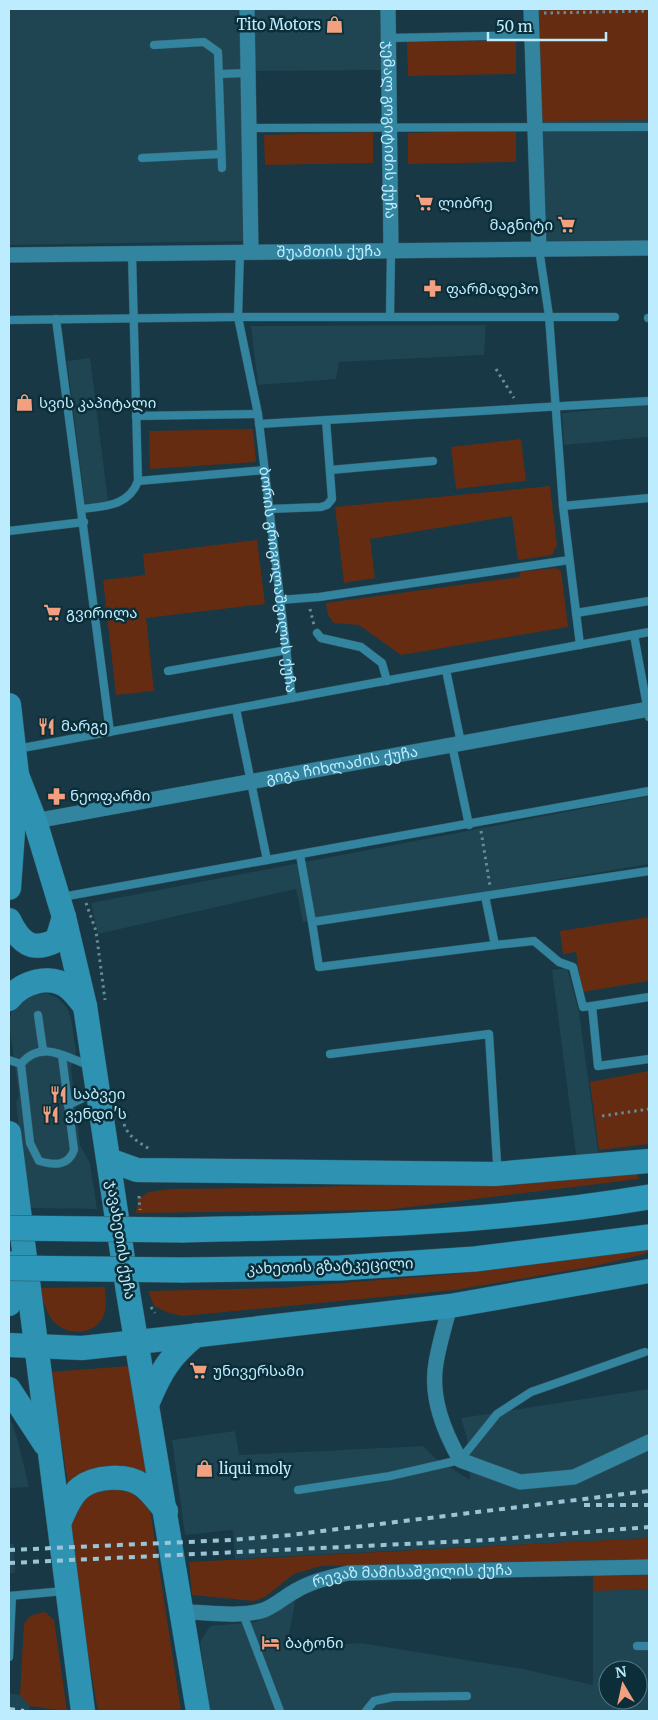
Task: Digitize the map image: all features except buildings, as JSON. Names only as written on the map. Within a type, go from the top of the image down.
[{"type":"highway","points":[[9,1228],[182,1230],[330,1227],[420,1222],[556,1209],[646,1196]]},
{"type":"highway","name":"კახეთის გზატკეცილი","points":[[9,1268],[182,1270],[340,1268],[455,1260],[649,1237]]},
{"type":"main road","name":"ჯავახეთის ქუჩა","points":[[9,705],[16,775],[9,888]]},
{"type":"main road","name":"ჯავახეთის ქუჩა","points":[[16,775],[36,821],[61,907],[95,1005],[94,1067],[198,1711]]},
{"type":"main road","points":[[9,920],[21,940],[32,946],[46,946],[57,940],[61,907]]},
{"type":"main road","points":[[9,999],[28,984],[50,981],[70,988],[95,1005]]},
{"type":"main road","points":[[9,1133],[38,1347],[49,1452],[60,1521],[83,1711]]},
{"type":"main road","points":[[109,1160],[137,1170],[496,1174],[649,1160]]},
{"type":"main road","points":[[9,1263],[11,1292],[9,1304]]},
{"type":"main road","points":[[9,1345],[82,1348],[450,1306],[649,1271]]},
{"type":"main road","points":[[148,1402],[164,1366],[175,1353],[196,1335]]},
{"type":"main road","points":[[9,1389],[19,1411],[49,1452]]},
{"type":"main road","points":[[60,1521],[72,1498],[80,1488],[92,1482],[108,1478],[129,1480],[143,1485],[166,1511]]},
{"type":"street","name":"ბორის გრიგოლაშვილის ქუჩა","points":[[246,252],[249,128],[247,9]]},
{"type":"street","name":"ჯემალ გოგიტიძის ქუჩა","points":[[388,9],[392,251]]},
{"type":"street","points":[[531,11],[539,249]]},
{"type":"street","name":"შუამთის ქუჩა","points":[[9,255],[649,248]]},
{"type":"street","name":"გიგა ჩიხლაძის ქუჩა","points":[[36,821],[456,744],[649,712]]},
{"type":"street","points":[[450,1306],[435,1365],[437,1403],[445,1433],[460,1460],[520,1482],[574,1477],[649,1442]]},
{"type":"street","name":"რევაზ მამისაშვილის ქუჩა","points":[[183,1612],[243,1614],[263,1610],[279,1604],[296,1590],[324,1578],[348,1573],[649,1567]]},
{"type":"lane","points":[[388,38],[532,35]]},
{"type":"lane","points":[[154,45],[204,42],[218,52],[222,168]]},
{"type":"lane","points":[[219,74],[248,73]]},
{"type":"lane","points":[[249,128],[649,126]]},
{"type":"lane","points":[[142,158],[221,154]]},
{"type":"lane","points":[[539,249],[549,316],[563,506],[580,645]]},
{"type":"lane","points":[[390,317],[392,251]]},
{"type":"lane","name":"ბორის გრიგოლაშვილის ქუჩა","points":[[14,750],[292,698],[258,414],[238,317],[246,252]]},
{"type":"lane","points":[[82,509],[115,505],[135,490],[138,481],[132,254]]},
{"type":"lane","points":[[9,320],[238,317],[615,317]]},
{"type":"lane","points":[[56,319],[110,732]]},
{"type":"lane","points":[[259,424],[649,401]]},
{"type":"lane","points":[[136,416],[258,414]]},
{"type":"lane","points":[[269,509],[327,505],[332,499],[326,420]]},
{"type":"lane","points":[[330,470],[433,461]]},
{"type":"lane","points":[[138,481],[264,470]]},
{"type":"lane","points":[[563,506],[649,498]]},
{"type":"lane","points":[[9,531],[84,522]]},
{"type":"lane","points":[[280,600],[306,599],[569,560]]},
{"type":"lane","points":[[576,613],[649,601]]},
{"type":"lane","points":[[292,698],[649,632]]},
{"type":"lane","points":[[317,634],[321,638],[361,647],[382,663],[387,681]]},
{"type":"lane","points":[[634,635],[649,712]]},
{"type":"lane","points":[[168,671],[287,650]]},
{"type":"lane","points":[[446,670],[469,825]]},
{"type":"lane","points":[[236,709],[267,860]]},
{"type":"lane","points":[[61,907],[83,893],[469,825],[649,791]]},
{"type":"lane","points":[[300,854],[319,967],[534,941],[559,962],[573,967],[583,1007],[649,997]]},
{"type":"lane","points":[[312,922],[649,871]]},
{"type":"lane","points":[[488,896],[495,945]]},
{"type":"lane","points":[[592,1006],[598,1066],[649,1059]]},
{"type":"lane","points":[[38,1015],[43,1050]]},
{"type":"lane","points":[[330,1054],[489,1034],[497,1163],[496,1174]]},
{"type":"lane","points":[[62,1056],[74,1150],[72,1157],[66,1163],[54,1165],[40,1161],[30,1143],[21,1064],[26,1058],[43,1050],[52,1050],[62,1056],[94,1067]]},
{"type":"lane","points":[[9,1060],[21,1064]]},
{"type":"lane","points":[[68,1105],[98,1091]]},
{"type":"lane","points":[[298,1490],[390,1476],[460,1460],[496,1414],[531,1392],[646,1352]]},
{"type":"lane","points":[[9,1657],[11,1596],[68,1591]]},
{"type":"lane","points":[[243,1614],[280,1711]]},
{"type":"lane","points":[[637,1646],[649,1646]]},
{"type":"lane","points":[[366,1711],[374,1701],[393,1697],[466,1696]]},
{"type":"path","points":[[531,11],[649,11]]},
{"type":"path","points":[[496,369],[520,408]]},
{"type":"path","points":[[306,599],[317,634]]},
{"type":"path","points":[[480,823],[488,896]]},
{"type":"path","points":[[83,893],[96,931],[95,1005]]},
{"type":"path","points":[[602,1116],[649,1109]]},
{"type":"path","points":[[123,1122],[126,1130],[135,1140],[156,1152]]},
{"type":"shaded area","points":[[9,9],[239,9],[248,241],[9,245]]},
{"type":"shaded area","points":[[254,9],[382,9],[384,70],[255,71]]},
{"type":"shaded area","points":[[649,9],[649,120],[540,121],[537,10]]},
{"type":"shaded area","points":[[516,40],[516,74],[408,76],[407,42]]},
{"type":"shaded area","points":[[649,120],[649,240],[547,241],[543,228],[540,121]]},
{"type":"shaded area","points":[[516,130],[516,162],[408,164],[408,133]]},
{"type":"shaded area","points":[[373,132],[373,163],[265,165],[264,135]]},
{"type":"shaded area","points":[[486,325],[484,355],[339,362],[336,379],[258,385],[251,326]]},
{"type":"shaded area","points":[[90,358],[108,501],[85,504],[67,361]]},
{"type":"shaded area","points":[[649,405],[649,437],[564,445],[562,413]]},
{"type":"shaded area","points":[[253,429],[256,462],[150,469],[149,431]]},
{"type":"shaded area","points":[[521,439],[526,481],[456,489],[451,447]]},
{"type":"shaded area","points":[[550,486],[557,545],[552,555],[518,560],[512,516],[370,539],[375,578],[344,583],[335,507]]},
{"type":"shaded area","points":[[257,540],[265,604],[146,618],[154,691],[116,695],[103,580],[145,575],[143,554]]},
{"type":"shaded area","points":[[555,568],[561,571],[568,627],[401,655],[359,625],[334,623],[328,615],[326,603],[520,577],[520,572]]},
{"type":"shaded area","points":[[649,796],[649,864],[303,922],[296,889],[98,934],[91,903]]},
{"type":"shaded area","points":[[649,917],[649,981],[582,992],[576,952],[563,954],[560,931]]},
{"type":"shaded area","points":[[567,968],[579,1012],[599,1159],[577,1162],[552,970]]},
{"type":"shaded area","points":[[46,993],[58,998],[67,1008],[71,1018],[76,1052],[71,1067],[80,1145],[90,1163],[97,1209],[28,1208],[16,1102],[19,1096],[9,1022],[13,1007],[25,996]]},
{"type":"shaded area","points":[[649,1071],[649,1144],[599,1150],[590,1082]]},
{"type":"shaded area","points":[[637,1174],[639,1179],[385,1210],[136,1213],[138,1199],[149,1192],[171,1189],[404,1184]]},
{"type":"shaded area","points":[[649,1248],[649,1251],[645,1254],[595,1266],[455,1290],[183,1316],[169,1313],[154,1306],[148,1291],[280,1288],[455,1274]]},
{"type":"shaded area","points":[[105,1287],[105,1312],[100,1322],[86,1331],[78,1332],[70,1331],[56,1324],[50,1317],[40,1288]]},
{"type":"shaded area","points":[[129,1366],[148,1473],[124,1467],[106,1466],[90,1471],[68,1483],[50,1372]]},
{"type":"shaded area","points":[[649,1389],[649,1538],[235,1559],[233,1530],[185,1535],[172,1440],[235,1431],[239,1455],[423,1446],[435,1458],[470,1480],[467,1439],[461,1418]]},
{"type":"shaded area","points":[[9,1414],[17,1438],[29,1487],[9,1488]]},
{"type":"shaded area","points":[[110,1486],[130,1491],[150,1509],[181,1711],[98,1711],[66,1529],[81,1498]]},
{"type":"shaded area","points":[[649,1538],[649,1559],[321,1566],[294,1574],[265,1597],[254,1601],[192,1595],[189,1562]]},
{"type":"shaded area","points":[[9,1544],[14,1544],[15,1573],[9,1573]]},
{"type":"shaded area","points":[[649,1575],[649,1589],[593,1591],[593,1576]]},
{"type":"shaded area","points":[[649,1589],[649,1711],[210,1711],[200,1642],[210,1626],[255,1622],[274,1612],[296,1596],[287,1648],[361,1643],[523,1669],[593,1685],[593,1591]]},
{"type":"shaded area","points":[[45,1612],[54,1620],[67,1711],[30,1706],[20,1695],[24,1624],[33,1615]]},
{"type":"shaded area","points":[[9,1693],[20,1695],[30,1706],[29,1711],[9,1711]]},
{"type":"railway","points":[[9,1550],[231,1540],[290,1535],[649,1491]]},
{"type":"railway","points":[[584,1505],[649,1505]]},
{"type":"railway","points":[[9,1563],[488,1540],[649,1527]]},
{"type":"railway","points":[[9,1709],[24,1711]]},
{"type":"place","name":"Tito Motors","points":[[335,25]]},
{"type":"place","name":"ლიბრე","points":[[424,203]]},
{"type":"place","name":"მაგნიტი","points":[[567,225]]},
{"type":"place","name":"ფარმადეპო","points":[[432,289]]},
{"type":"place","name":"სვის კაპიტალი","points":[[25,403]]},
{"type":"place","name":"გვირილა","points":[[52,613]]},
{"type":"place","name":"მარგე","points":[[47,726]]},
{"type":"place","name":"ნეოფარმი","points":[[56,796]]},
{"type":"place","name":"საბვეი","points":[[59,1094]]},
{"type":"place","name":"ვენდი'ს","points":[[51,1114]]},
{"type":"place","name":"უნივერსამი","points":[[199,1371]]},
{"type":"place","name":"liqui moly","points":[[205,1469]]},
{"type":"place","name":"ბატონი","points":[[271,1643]]}]
